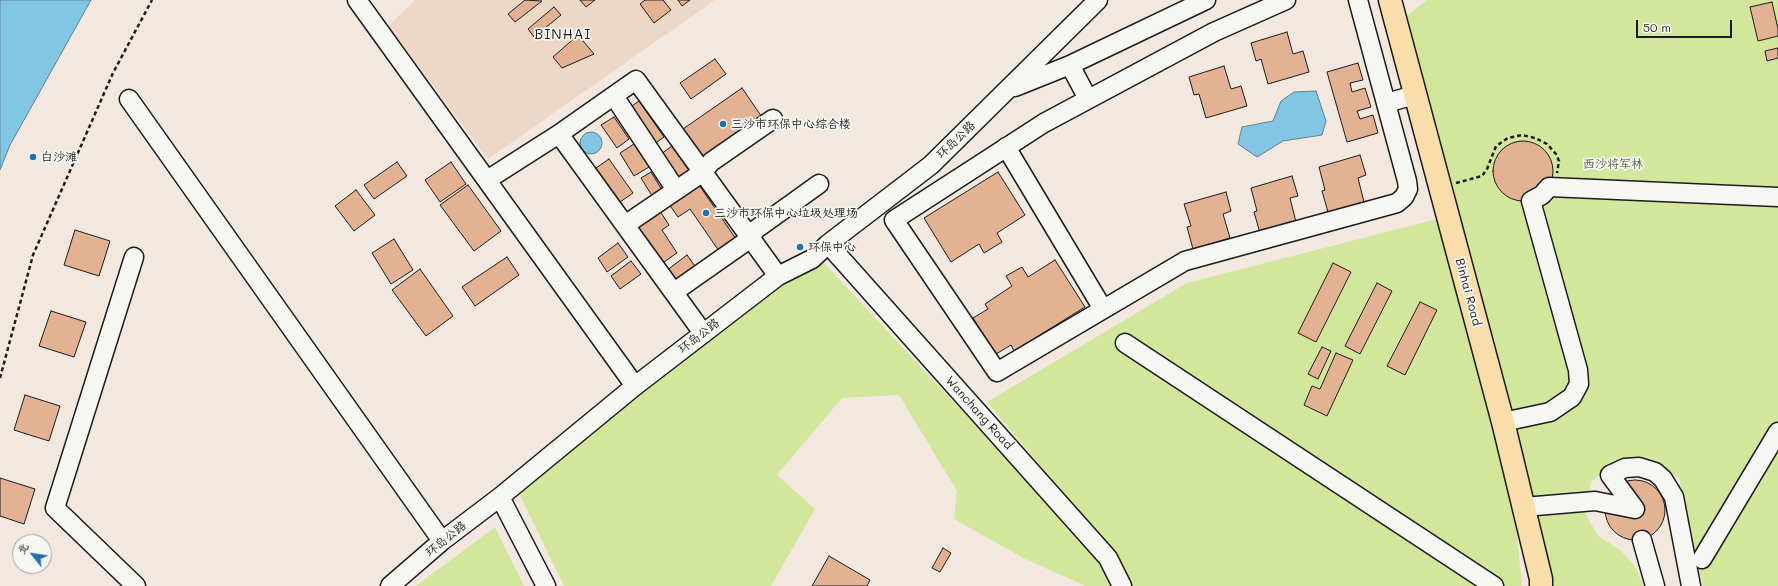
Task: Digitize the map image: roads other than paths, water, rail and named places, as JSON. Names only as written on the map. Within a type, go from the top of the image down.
[{"type":"main road","name":"Binhai Road","points":[[1390,0],[1503,422],[1541,579],[1541,586]]},
{"type":"street","points":[[357,0],[635,386]]},
{"type":"street","name":"环岛公路","points":[[390,586],[442,541],[500,497],[635,386],[703,333],[778,276],[812,259],[828,244],[931,165],[1098,0]]},
{"type":"street","points":[[1009,89],[1070,65],[1206,0]]},
{"type":"street","points":[[1286,0],[1214,32],[1044,122],[894,220],[997,372],[1185,261],[1397,202],[1404,197],[1408,190],[1358,0]]},
{"type":"street","points":[[1070,65],[1088,99]]},
{"type":"street","points":[[487,180],[559,134],[636,80],[778,276]]},
{"type":"street","points":[[1386,103],[1416,95]]},
{"type":"street","points":[[614,96],[676,190]]},
{"type":"street","points":[[129,99],[442,541]]},
{"type":"street","points":[[625,224],[703,172],[712,162],[773,119]]},
{"type":"street","points":[[559,134],[703,333]]},
{"type":"street","points":[[1006,147],[1103,309]]},
{"type":"street","points":[[674,292],[751,238],[755,230],[819,184]]},
{"type":"street","points":[[1503,422],[1550,412],[1572,397],[1578,384],[1578,370],[1531,201],[1542,195],[1550,188],[1778,197]]},
{"type":"street","name":"Wanchang Road","points":[[828,244],[1108,558],[1122,586]]},
{"type":"street","points":[[134,257],[55,508],[136,586]]},
{"type":"street","points":[[1126,343],[1494,586]]},
{"type":"street","points":[[1702,559],[1778,432]]},
{"type":"street","points":[[1524,507],[1595,501],[1636,509],[1610,475],[1625,468],[1639,467],[1655,472],[1663,479],[1674,497],[1691,586]]},
{"type":"street","points":[[500,497],[546,586]]},
{"type":"street","points":[[1642,540],[1655,586]]},
{"type":"water","points":[[0,0],[91,0],[10,145],[0,170]]},
{"type":"water","points":[[1316,91],[1326,121],[1322,135],[1283,141],[1257,157],[1238,144],[1242,127],[1273,121],[1281,101],[1294,92]]},
{"type":"water","points":[[591,132],[599,135],[602,143],[599,151],[591,154],[583,151],[580,143],[583,135]]},
{"type":"place","name":"三沙市环保中心综合楼","points":[[723,124]]},
{"type":"place","name":"白沙滩","points":[[33,157]]},
{"type":"place","name":"三沙市环保中心垃圾处理场","points":[[706,213]]},
{"type":"place","name":"环保中心","points":[[800,247]]},
{"type":"district","name":"BINHAI","points":[[563,35]]},
{"type":"park label","name":"西沙将军林","points":[[1613,164]]}]
